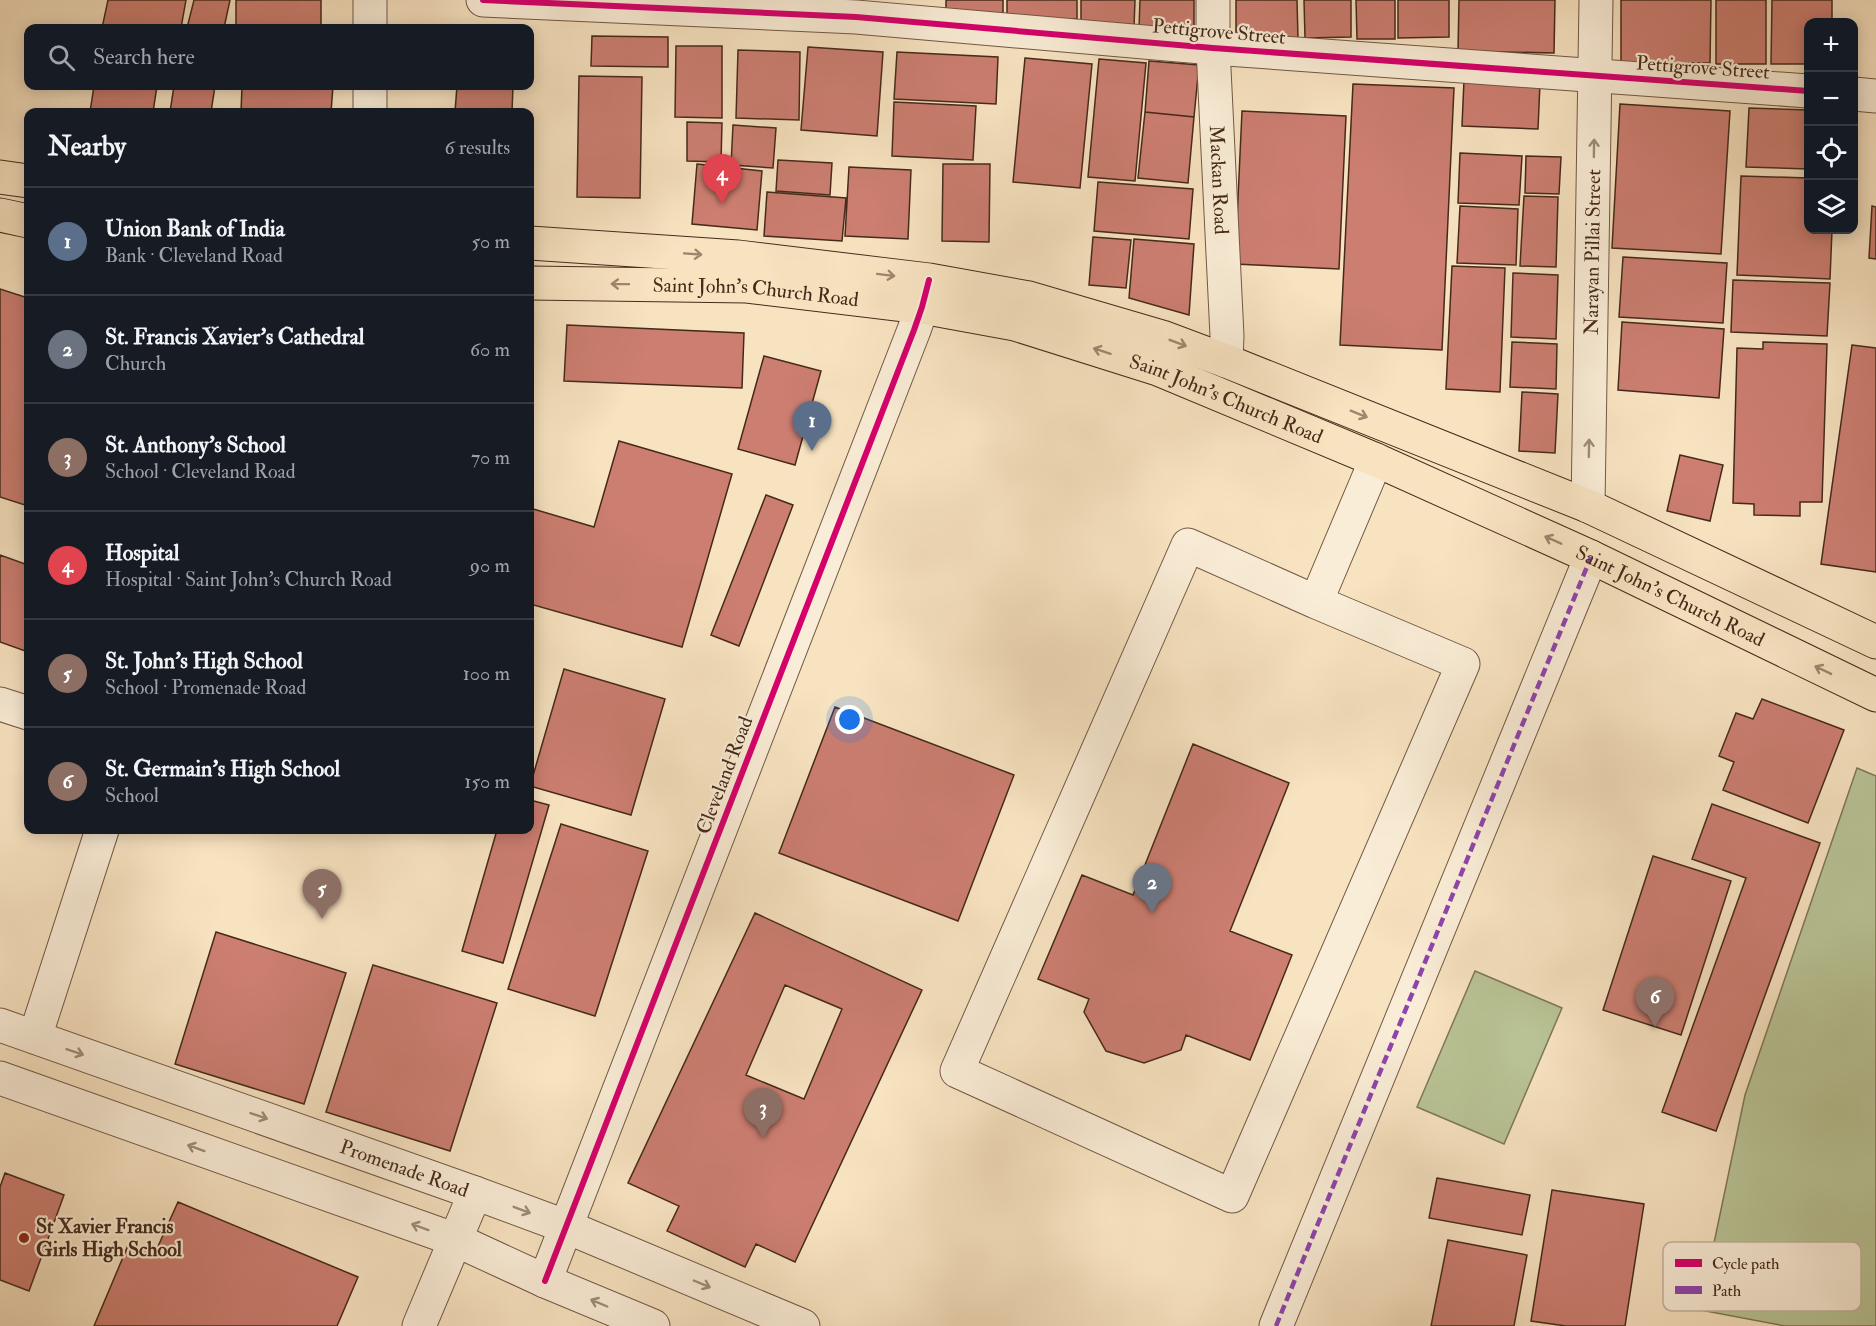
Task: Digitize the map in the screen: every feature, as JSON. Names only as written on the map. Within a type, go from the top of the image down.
[{"type":"main road","points":[[0,177],[24,180]]},
{"type":"main road","points":[[0,215],[24,220]]},
{"type":"main road","name":"Saint John's Church Road","points":[[534,243],[738,257],[926,293],[1158,369],[1376,460],[1590,557],[1876,695]]},
{"type":"main road","name":"Saint John's Church Road","points":[[534,283],[747,286],[1029,298],[1162,337],[1227,361],[1588,506],[1876,642]]},
{"type":"street","points":[[370,0],[370,24]]},
{"type":"street","name":"Mackan Road","points":[[1213,0],[1213,48],[1227,361]]},
{"type":"street","name":"Narayan Pillai Street","points":[[1588,506],[1596,0]]},
{"type":"street","name":"Pettigrove Street","points":[[492,1],[856,18],[1213,48],[1804,91]]},
{"type":"street","points":[[370,90],[370,108]]},
{"type":"street","points":[[1858,94],[1876,96]]},
{"type":"street","name":"Cleveland Road","points":[[545,1281],[926,293]]},
{"type":"street","points":[[1316,602],[1376,460]]},
{"type":"street","points":[[1188,545],[1316,602],[1463,664],[1232,1196],[957,1071],[1188,545]]},
{"type":"street","points":[[1276,1326],[1590,557]]},
{"type":"street","points":[[0,704],[24,712]]},
{"type":"street","points":[[35,1038],[101,834]]},
{"type":"street","name":"Promenade Road","points":[[0,1025],[567,1227],[803,1326]]},
{"type":"street","points":[[0,1078],[456,1240],[545,1281],[653,1326]]},
{"type":"street","points":[[419,1326],[475,1193]]},
{"type":"green space","points":[[1857,768],[1876,776],[1876,1326],[1785,1326],[1705,1311],[1861,1311],[1861,1242],[1714,1242],[1745,1095]]},
{"type":"green space","points":[[1475,971],[1562,1008],[1504,1144],[1417,1107]]},
{"type":"building","points":[[108,0],[186,0],[182,24],[103,24]]},
{"type":"building","points":[[194,0],[230,0],[225,24],[188,24]]},
{"type":"building","points":[[236,0],[321,0],[321,24],[236,24]]},
{"type":"building","points":[[946,0],[1003,0],[1003,18],[946,18]]},
{"type":"building","points":[[1007,0],[1077,0],[1077,19],[1007,19]]},
{"type":"building","points":[[1081,0],[1135,0],[1134,27],[1081,27]]},
{"type":"building","points":[[1140,0],[1194,0],[1194,29],[1139,29]]},
{"type":"building","points":[[1236,0],[1297,0],[1298,39],[1236,39]]},
{"type":"building","points":[[1304,0],[1351,0],[1351,37],[1305,38]]},
{"type":"building","points":[[1356,0],[1395,0],[1395,39],[1357,39]]},
{"type":"building","points":[[1398,0],[1449,0],[1449,37],[1398,38]]},
{"type":"building","points":[[1459,0],[1555,0],[1554,53],[1458,51]]},
{"type":"building","points":[[1621,0],[1711,0],[1710,63],[1621,63]]},
{"type":"building","points":[[1716,0],[1766,0],[1766,64],[1716,64]]},
{"type":"building","points":[[1772,0],[1832,0],[1832,18],[1804,18],[1804,64],[1771,64]]},
{"type":"building","points":[[592,36],[668,37],[668,67],[591,66]]},
{"type":"building","points":[[676,46],[722,46],[722,118],[675,117]]},
{"type":"building","points":[[808,47],[883,52],[877,136],[801,130]]},
{"type":"building","points":[[738,50],[800,52],[799,120],[736,118]]},
{"type":"building","points":[[897,52],[998,57],[996,104],[894,99]]},
{"type":"building","points":[[1025,58],[1092,64],[1080,188],[1013,182]]},
{"type":"building","points":[[1099,59],[1146,63],[1135,181],[1088,177]]},
{"type":"building","points":[[1149,61],[1199,65],[1194,117],[1145,112]]},
{"type":"building","points":[[579,76],[642,77],[640,198],[577,197]]},
{"type":"building","points":[[1464,80],[1540,83],[1538,129],[1462,126]]},
{"type":"building","points":[[1353,84],[1454,88],[1442,350],[1340,345]]},
{"type":"building","points":[[93,90],[156,90],[154,108],[91,108]]},
{"type":"building","points":[[173,90],[214,90],[212,108],[171,108]]},
{"type":"building","points":[[242,90],[333,90],[331,108],[241,108]]},
{"type":"building","points":[[457,90],[513,90],[512,108],[455,108]]},
{"type":"building","points":[[894,102],[976,106],[973,160],[892,156]]},
{"type":"building","points":[[1620,104],[1730,111],[1721,254],[1612,248]]},
{"type":"building","points":[[1749,108],[1804,110],[1804,169],[1746,167]]},
{"type":"building","points":[[1242,111],[1346,116],[1339,269],[1235,264]]},
{"type":"building","points":[[1145,112],[1194,117],[1188,183],[1138,178]]},
{"type":"building","points":[[687,122],[722,123],[721,162],[687,161]]},
{"type":"building","points":[[733,125],[776,128],[773,168],[731,165]]},
{"type":"building","points":[[1460,153],[1522,156],[1519,205],[1458,203]]},
{"type":"building","points":[[1526,156],[1561,157],[1559,194],[1525,193]]},
{"type":"building","points":[[778,160],[832,163],[830,195],[776,191]]},
{"type":"building","points":[[697,164],[762,171],[757,230],[692,224]]},
{"type":"building","points":[[943,164],[990,164],[989,242],[942,241]]},
{"type":"building","points":[[849,167],[911,170],[908,239],[845,236]]},
{"type":"building","points":[[1741,176],[1804,178],[1804,234],[1832,234],[1830,279],[1737,275]]},
{"type":"building","points":[[1098,182],[1193,189],[1189,239],[1094,231]]},
{"type":"building","points":[[767,192],[846,198],[842,241],[764,236]]},
{"type":"building","points":[[1524,196],[1558,197],[1556,267],[1520,266]]},
{"type":"building","points":[[1460,206],[1518,209],[1516,265],[1457,263]]},
{"type":"building","points":[[1872,206],[1876,207],[1876,259],[1869,258]]},
{"type":"building","points":[[1093,237],[1131,240],[1126,288],[1089,285]]},
{"type":"building","points":[[1134,239],[1194,244],[1189,315],[1129,298]]},
{"type":"building","points":[[1623,257],[1727,263],[1723,323],[1619,317]]},
{"type":"building","points":[[1452,266],[1505,268],[1500,392],[1446,389]]},
{"type":"building","points":[[1513,273],[1558,275],[1556,339],[1511,337]]},
{"type":"building","points":[[1733,280],[1830,283],[1827,336],[1731,332]]},
{"type":"building","points":[[0,289],[24,297],[24,505],[0,497]]},
{"type":"building","points":[[1622,322],[1724,329],[1719,398],[1618,390]]},
{"type":"building","points":[[567,325],[744,333],[742,388],[564,381]]},
{"type":"building","points":[[1512,342],[1557,344],[1556,389],[1510,387]]},
{"type":"building","points":[[1763,342],[1827,344],[1822,502],[1800,502],[1800,516],[1754,515],[1754,504],[1733,503],[1737,348],[1763,349]]},
{"type":"building","points":[[1852,345],[1876,348],[1876,572],[1821,564]]},
{"type":"building","points":[[764,356],[821,371],[795,465],[738,449]]},
{"type":"building","points":[[1522,392],[1558,394],[1555,453],[1519,451]]},
{"type":"building","points":[[619,441],[732,474],[682,647],[534,605],[534,509],[594,527]]},
{"type":"building","points":[[1680,455],[1723,465],[1710,521],[1667,511]]},
{"type":"building","points":[[766,495],[793,505],[739,646],[711,635]]},
{"type":"building","points":[[0,555],[24,564],[24,651],[0,642]]},
{"type":"building","points":[[564,669],[665,699],[631,815],[534,787],[534,772]]},
{"type":"building","points":[[1762,699],[1844,730],[1808,823],[1723,790],[1734,762],[1719,756],[1736,713],[1753,719]]},
{"type":"building","points":[[835,707],[1014,775],[958,921],[779,853]]},
{"type":"building","points":[[1193,744],[1289,783],[1230,931],[1292,955],[1250,1060],[1186,1035],[1181,1050],[1144,1063],[1106,1051],[1084,1012],[1089,999],[1038,979],[1082,875],[1133,895]]},
{"type":"building","points":[[534,801],[549,805],[503,963],[462,951],[496,834],[534,834]]},
{"type":"building","points":[[1712,804],[1820,843],[1716,1131],[1662,1112],[1746,878],[1692,859]]},
{"type":"building","points":[[561,824],[648,851],[595,1016],[508,989]]},
{"type":"building","points":[[1653,856],[1731,881],[1681,1035],[1603,1010]]},
{"type":"building","points":[[755,913],[922,990],[795,1262],[756,1244],[745,1267],[667,1231],[679,1206],[628,1183]],"holes":[[[785,985],[842,1009],[804,1099],[746,1075]]]},
{"type":"building","points":[[216,932],[346,973],[304,1104],[175,1064]]},
{"type":"building","points":[[373,965],[497,1003],[450,1151],[326,1112]]},
{"type":"building","name":"St Xavier Francis Girls High School","points":[[5,1173],[64,1195],[29,1291],[0,1280],[0,1187]]},
{"type":"building","points":[[1437,1178],[1530,1195],[1522,1235],[1429,1218]]},
{"type":"building","points":[[1552,1190],[1644,1204],[1625,1326],[1566,1326],[1531,1321]]},
{"type":"building","points":[[178,1202],[358,1277],[337,1326],[94,1326],[129,1243],[155,1253]]},
{"type":"building","points":[[1448,1240],[1527,1255],[1514,1326],[1431,1326]]},
{"type":"marked path","points":[[1276,1326],[1591,557]]},
{"type":"cycle path","points":[[483,0],[856,17],[1213,48],[1804,91]]},
{"type":"cycle path","points":[[545,1281],[914,330],[929,280]]},
{"type":"place","name":"Hospital","points":[[722,204]]},
{"type":"place","name":"Union Bank of India","points":[[812,451]]},
{"type":"place","name":"St. Francis Xavier's Cathedral","points":[[1152,913]]},
{"type":"place","name":"St. John's High School","points":[[322,919]]},
{"type":"place","name":"St. Germain's High School","points":[[1655,1027]]},
{"type":"place","name":"St. Anthony's School","points":[[763,1138]]},
{"type":"place","name":"St Xavier Francis Girls High School","points":[[24,1238]]}]
